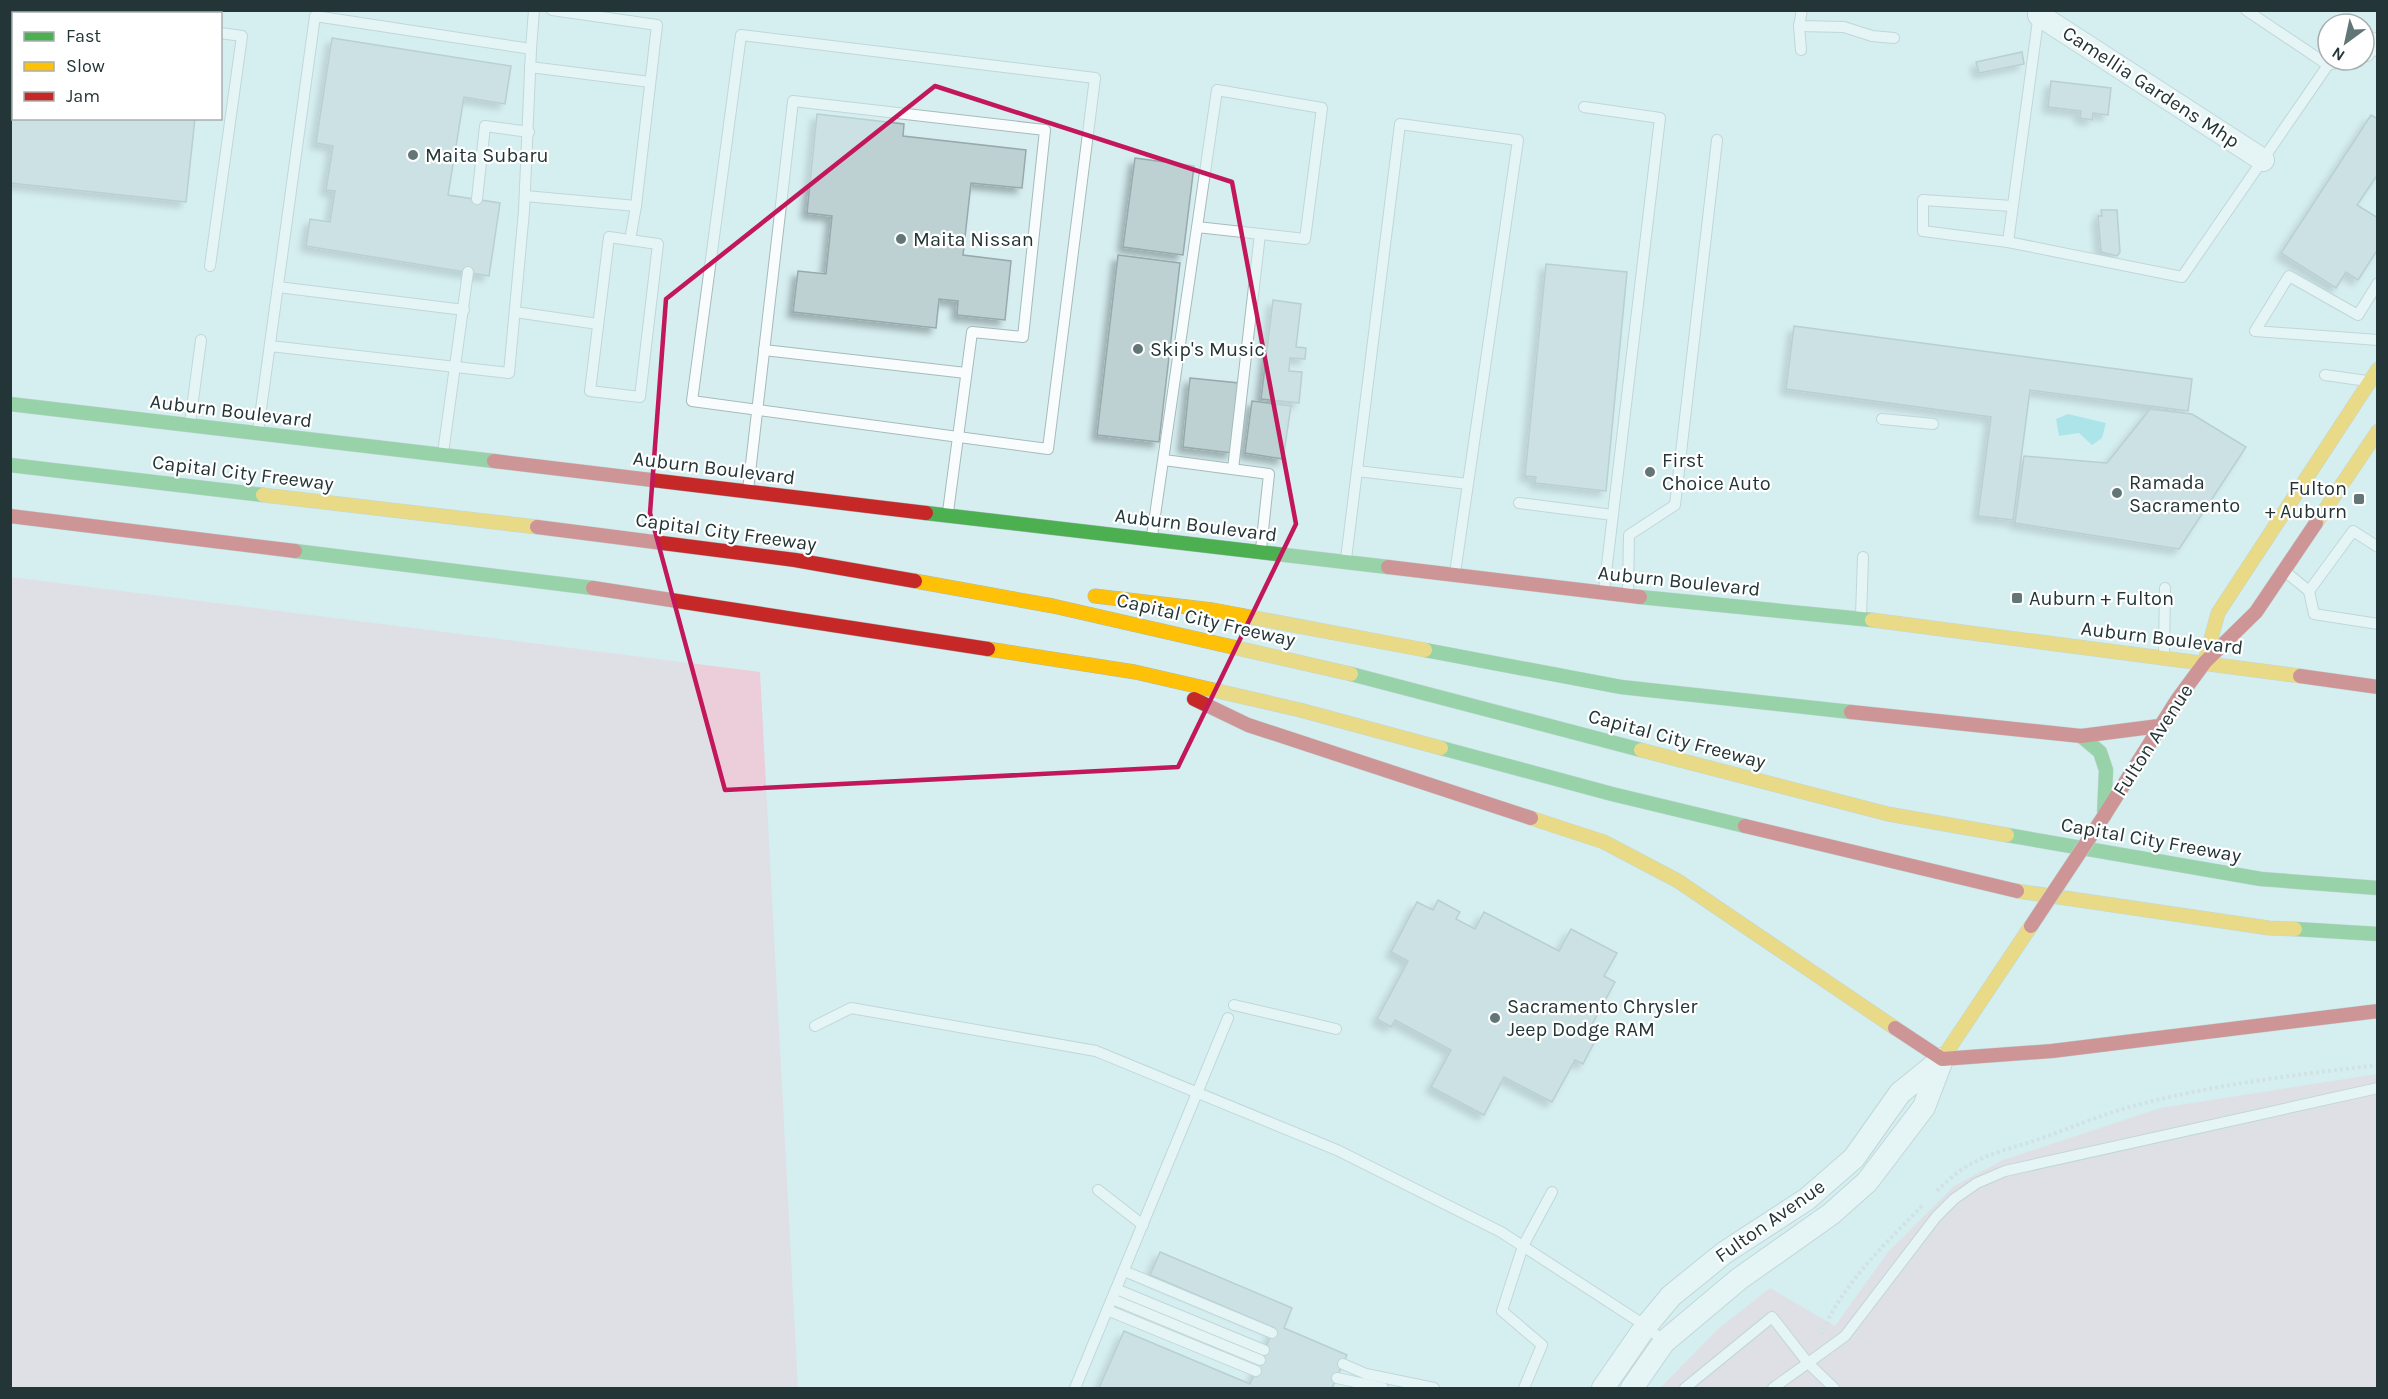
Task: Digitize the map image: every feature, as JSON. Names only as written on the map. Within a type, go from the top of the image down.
[{"type":"main road","name":"Fulton Avenue","points":[[2205,662],[2218,613],[2374,375]]},
{"type":"main road","name":"Auburn Boulevard","points":[[10,404],[1628,596],[1861,619],[2205,662],[2378,687]]},
{"type":"main road","name":"Fulton Avenue","points":[[1942,1059],[2104,816],[2159,726],[2205,662],[2256,612],[2373,449],[2378,431]]},
{"type":"main road","name":"Capital City Freeway","points":[[10,465],[676,543],[795,560],[1053,606],[1308,663],[1888,814],[2260,879],[2378,888]]},
{"type":"main road","points":[[10,516],[562,583],[1135,672],[1300,710],[1612,794],[2016,891],[2269,928],[2378,934]]},
{"type":"main road","points":[[795,560],[1050,591]]},
{"type":"main road","points":[[1085,595],[1213,610],[1621,687],[2081,736],[2159,726]]},
{"type":"main road","points":[[1135,672],[1248,725],[1604,842],[1678,881],[1942,1059],[2052,1052],[2378,1011]]},
{"type":"main road","points":[[2081,736],[2100,752],[2106,770],[2104,816]]},
{"type":"street","name":"Camellia Gardens Mhp","points":[[2039,13],[2263,160]]},
{"type":"street","name":"Fulton Avenue","points":[[1603,1389],[1646,1326],[1671,1296],[1724,1253],[1807,1199],[1854,1158],[1900,1093],[1942,1059]]},
{"type":"street","name":"Fulton Avenue","points":[[1632,1389],[1664,1342],[1739,1279],[1831,1214],[1867,1182],[1924,1107],[1942,1059]]},
{"type":"lane","points":[[270,346],[509,373],[525,196],[534,10]]},
{"type":"lane","points":[[552,10],[657,25],[630,240]]},
{"type":"lane","points":[[1801,50],[1799,26],[1802,10]]},
{"type":"lane","points":[[2247,10],[2316,57]]},
{"type":"lane","points":[[258,434],[315,13],[531,49]]},
{"type":"lane","name":"Camellia Gardens Mhp","points":[[2008,242],[2039,13]]},
{"type":"lane","points":[[1799,26],[1844,27],[1872,36],[1894,38]]},
{"type":"lane","points":[[210,266],[242,36],[222,33]]},
{"type":"lane","points":[[741,35],[1095,78],[1048,449],[958,436],[692,401],[741,35]]},
{"type":"lane","points":[[530,67],[650,82]]},
{"type":"lane","points":[[2012,206],[1923,200],[1923,231],[2008,242],[2182,277],[2323,72]]},
{"type":"lane","points":[[1152,540],[1164,460],[1197,227],[1217,90],[1322,108],[1305,239],[1197,227]]},
{"type":"lane","points":[[748,492],[793,101],[1045,130],[1023,337],[972,332],[947,516]]},
{"type":"lane","points":[[1584,107],[1660,118],[1604,593]]},
{"type":"lane","points":[[1346,562],[1400,124],[1518,140],[1455,575]]},
{"type":"lane","points":[[477,199],[484,126],[529,132]]},
{"type":"lane","points":[[1628,596],[1629,535],[1675,505],[1717,140]]},
{"type":"lane","points":[[525,196],[636,206]]},
{"type":"lane","points":[[1233,469],[1260,234]]},
{"type":"lane","points":[[609,237],[630,240],[658,244],[640,398],[590,391],[609,237]]},
{"type":"lane","points":[[443,456],[457,367],[468,272]]},
{"type":"lane","points":[[2378,283],[2358,315],[2289,276],[2255,331],[2378,340]]},
{"type":"lane","points":[[278,287],[464,310]]},
{"type":"lane","points":[[515,312],[598,324]]},
{"type":"lane","points":[[190,426],[201,340]]},
{"type":"lane","points":[[764,350],[966,373]]},
{"type":"lane","points":[[2325,375],[2374,375]]},
{"type":"lane","points":[[1882,419],[1932,424]]},
{"type":"lane","points":[[1164,460],[1269,474],[1261,553]]},
{"type":"lane","points":[[1358,471],[1468,484]]},
{"type":"lane","points":[[1519,503],[1613,515]]},
{"type":"lane","points":[[2309,591],[2353,531],[2378,546]]},
{"type":"lane","points":[[1861,619],[1863,557]]},
{"type":"lane","points":[[2284,571],[2309,591],[2314,614],[2378,624]]},
{"type":"lane","points":[[2164,657],[2165,588]]},
{"type":"lane","points":[[1234,1005],[1336,1029]]},
{"type":"lane","points":[[814,1026],[851,1008],[1096,1051],[1337,1150],[1502,1232],[1646,1326],[1664,1342]]},
{"type":"lane","points":[[1075,1389],[1228,1018]]},
{"type":"lane","points":[[1773,1389],[1845,1336],[1936,1217],[1954,1199],[1977,1183],[2006,1171],[2378,1088]]},
{"type":"lane","points":[[1098,1190],[1143,1226]]},
{"type":"lane","points":[[1524,1389],[1542,1345],[1502,1311],[1523,1246],[1552,1192]]},
{"type":"lane","points":[[1124,1270],[1272,1333]]},
{"type":"lane","points":[[1107,1311],[1260,1360],[1114,1294]]},
{"type":"lane","points":[[1685,1389],[1772,1317],[1808,1363],[1834,1389]]},
{"type":"lane","points":[[1343,1364],[1366,1374],[1434,1389]]},
{"type":"lane","points":[[1337,1378],[1383,1389]]},
{"type":"highlighted area","points":[[935,86],[1232,182],[1296,524],[1178,767],[725,790],[650,513],[666,299]]},
{"type":"shaded area","points":[[11,577],[760,672],[798,1388],[11,1388]]},
{"type":"shaded area","points":[[2377,1074],[2377,1388],[1660,1388],[1718,1329],[1770,1288],[1835,1326],[1888,1252],[1954,1186],[2003,1160],[2160,1108]]},
{"type":"water","points":[[2068,414],[2106,423],[2102,438],[2092,445],[2079,433],[2059,436],[2056,419]]},
{"type":"building","points":[[332,38],[511,66],[505,104],[464,97],[448,195],[500,203],[489,276],[306,246],[310,219],[330,222],[335,191],[326,190],[333,146],[316,143]]},
{"type":"building","points":[[2022,52],[2024,64],[1979,73],[1976,62]]},
{"type":"building","points":[[10,64],[12,64],[12,120],[195,120],[186,202],[10,183]]},
{"type":"building","points":[[2051,81],[2111,88],[2108,115],[2093,113],[2092,120],[2080,118],[2081,111],[2048,107]]},
{"type":"building","points":[[817,114],[904,124],[903,136],[1026,150],[1022,188],[971,183],[963,255],[1011,261],[1005,320],[957,315],[958,301],[939,299],[936,328],[793,312],[798,271],[826,274],[832,216],[807,213]]},
{"type":"building","points":[[2371,115],[2378,119],[2378,174],[2357,205],[2378,218],[2378,249],[2358,280],[2346,272],[2336,288],[2281,253]]},
{"type":"building","points":[[1135,158],[1194,166],[1183,255],[1123,247]]},
{"type":"building","points":[[2101,210],[2117,210],[2120,252],[2117,256],[2101,252],[2098,216],[2102,216]]},
{"type":"building","name":"Skip's Music","points":[[1118,255],[1180,263],[1159,442],[1097,435]]},
{"type":"building","points":[[1546,264],[1627,272],[1606,491],[1535,483],[1536,477],[1525,476]]},
{"type":"building","points":[[1273,300],[1301,304],[1296,347],[1306,348],[1305,359],[1290,358],[1289,371],[1302,372],[1299,403],[1261,399]]},
{"type":"building","points":[[1794,326],[2192,379],[2188,411],[2030,390],[2013,520],[1978,516],[1991,417],[1786,389]]},
{"type":"building","points":[[1190,378],[1239,383],[1232,453],[1183,447]]},
{"type":"building","points":[[1252,401],[1291,406],[1283,459],[1245,453]]},
{"type":"building","name":"Ramada Sacramento","points":[[2150,409],[2192,414],[2246,447],[2179,549],[2015,523],[2024,456],[2107,463]]},
{"type":"building","points":[[1438,900],[1460,912],[1456,919],[1475,929],[1484,912],[1559,951],[1571,929],[1617,953],[1604,976],[1615,982],[1590,1028],[1599,1033],[1583,1064],[1575,1060],[1552,1102],[1504,1077],[1484,1115],[1431,1087],[1451,1050],[1395,1020],[1391,1027],[1377,1019],[1408,961],[1391,952],[1417,902],[1433,910]]},
{"type":"building","points":[[1160,1252],[1292,1308],[1284,1328],[1347,1355],[1332,1388],[1099,1388],[1124,1331],[1250,1384],[1274,1328],[1150,1275]]},
{"type":"traffic: fast","points":[[10,404],[494,461]]},
{"type":"traffic: fast","points":[[10,465],[263,495]]},
{"type":"traffic: fast","points":[[926,513],[1388,567]]},
{"type":"traffic: fast","points":[[295,551],[593,588]]},
{"type":"traffic: fast","points":[[1640,597],[1872,620]]},
{"type":"traffic: fast","points":[[1425,650],[1621,687],[1851,712]]},
{"type":"traffic: fast","points":[[1351,674],[1641,750]]},
{"type":"traffic: fast","points":[[2081,736],[2100,752],[2106,770],[2104,816]]},
{"type":"traffic: fast","points":[[1441,748],[1612,794],[1745,826]]},
{"type":"traffic: fast","points":[[2007,835],[2261,879],[2378,888]]},
{"type":"traffic: fast","points":[[2295,929],[2378,934]]},
{"type":"traffic: slow","points":[[2205,661],[2218,613],[2378,369]]},
{"type":"traffic: slow","points":[[2316,523],[2378,431]]},
{"type":"traffic: slow","points":[[263,495],[537,527]]},
{"type":"traffic: slow","points":[[915,581],[1053,606],[1351,674]]},
{"type":"traffic: slow","points":[[1095,596],[1213,610],[1425,650]]},
{"type":"traffic: slow","points":[[1872,620],[2300,676]]},
{"type":"traffic: slow","points":[[988,649],[1135,672],[1300,710],[1441,748]]},
{"type":"traffic: slow","points":[[1641,750],[1888,814],[2007,835]]},
{"type":"traffic: slow","points":[[1531,818],[1604,842],[1678,881],[1895,1028]]},
{"type":"traffic: slow","points":[[2017,891],[2269,928],[2295,929]]},
{"type":"traffic: slow","points":[[1942,1059],[2031,926]]},
{"type":"traffic: jam","points":[[494,461],[926,513]]},
{"type":"traffic: jam","points":[[10,516],[295,551]]},
{"type":"traffic: jam","points":[[2104,816],[2177,700],[2205,662],[2256,612],[2316,523]]},
{"type":"traffic: jam","points":[[537,527],[795,560],[915,581]]},
{"type":"traffic: jam","points":[[1388,567],[1640,597]]},
{"type":"traffic: jam","points":[[593,588],[988,649]]},
{"type":"traffic: jam","points":[[2300,676],[2378,687]]},
{"type":"traffic: jam","points":[[1194,699],[1248,725],[1531,818]]},
{"type":"traffic: jam","points":[[1851,712],[2081,736],[2159,726]]},
{"type":"traffic: jam","points":[[2031,926],[2104,816]]},
{"type":"traffic: jam","points":[[1745,826],[2017,891]]},
{"type":"traffic: jam","points":[[1895,1028],[1942,1059],[2052,1051],[2378,1011]]},
{"type":"place","name":"Maita Subaru","points":[[413,155]]},
{"type":"place","name":"Maita Nissan","points":[[901,239]]},
{"type":"place","name":"Skip's Music","points":[[1138,349]]},
{"type":"place","name":"First Choice Auto","points":[[1650,472]]},
{"type":"place","name":"Ramada Sacramento","points":[[2117,493]]},
{"type":"place","name":"Fulton + Auburn","points":[[2359,499]]},
{"type":"place","name":"Auburn + Fulton","points":[[2017,598]]},
{"type":"place","name":"Sacramento Chrysler Jeep Dodge RAM","points":[[1495,1018]]}]
